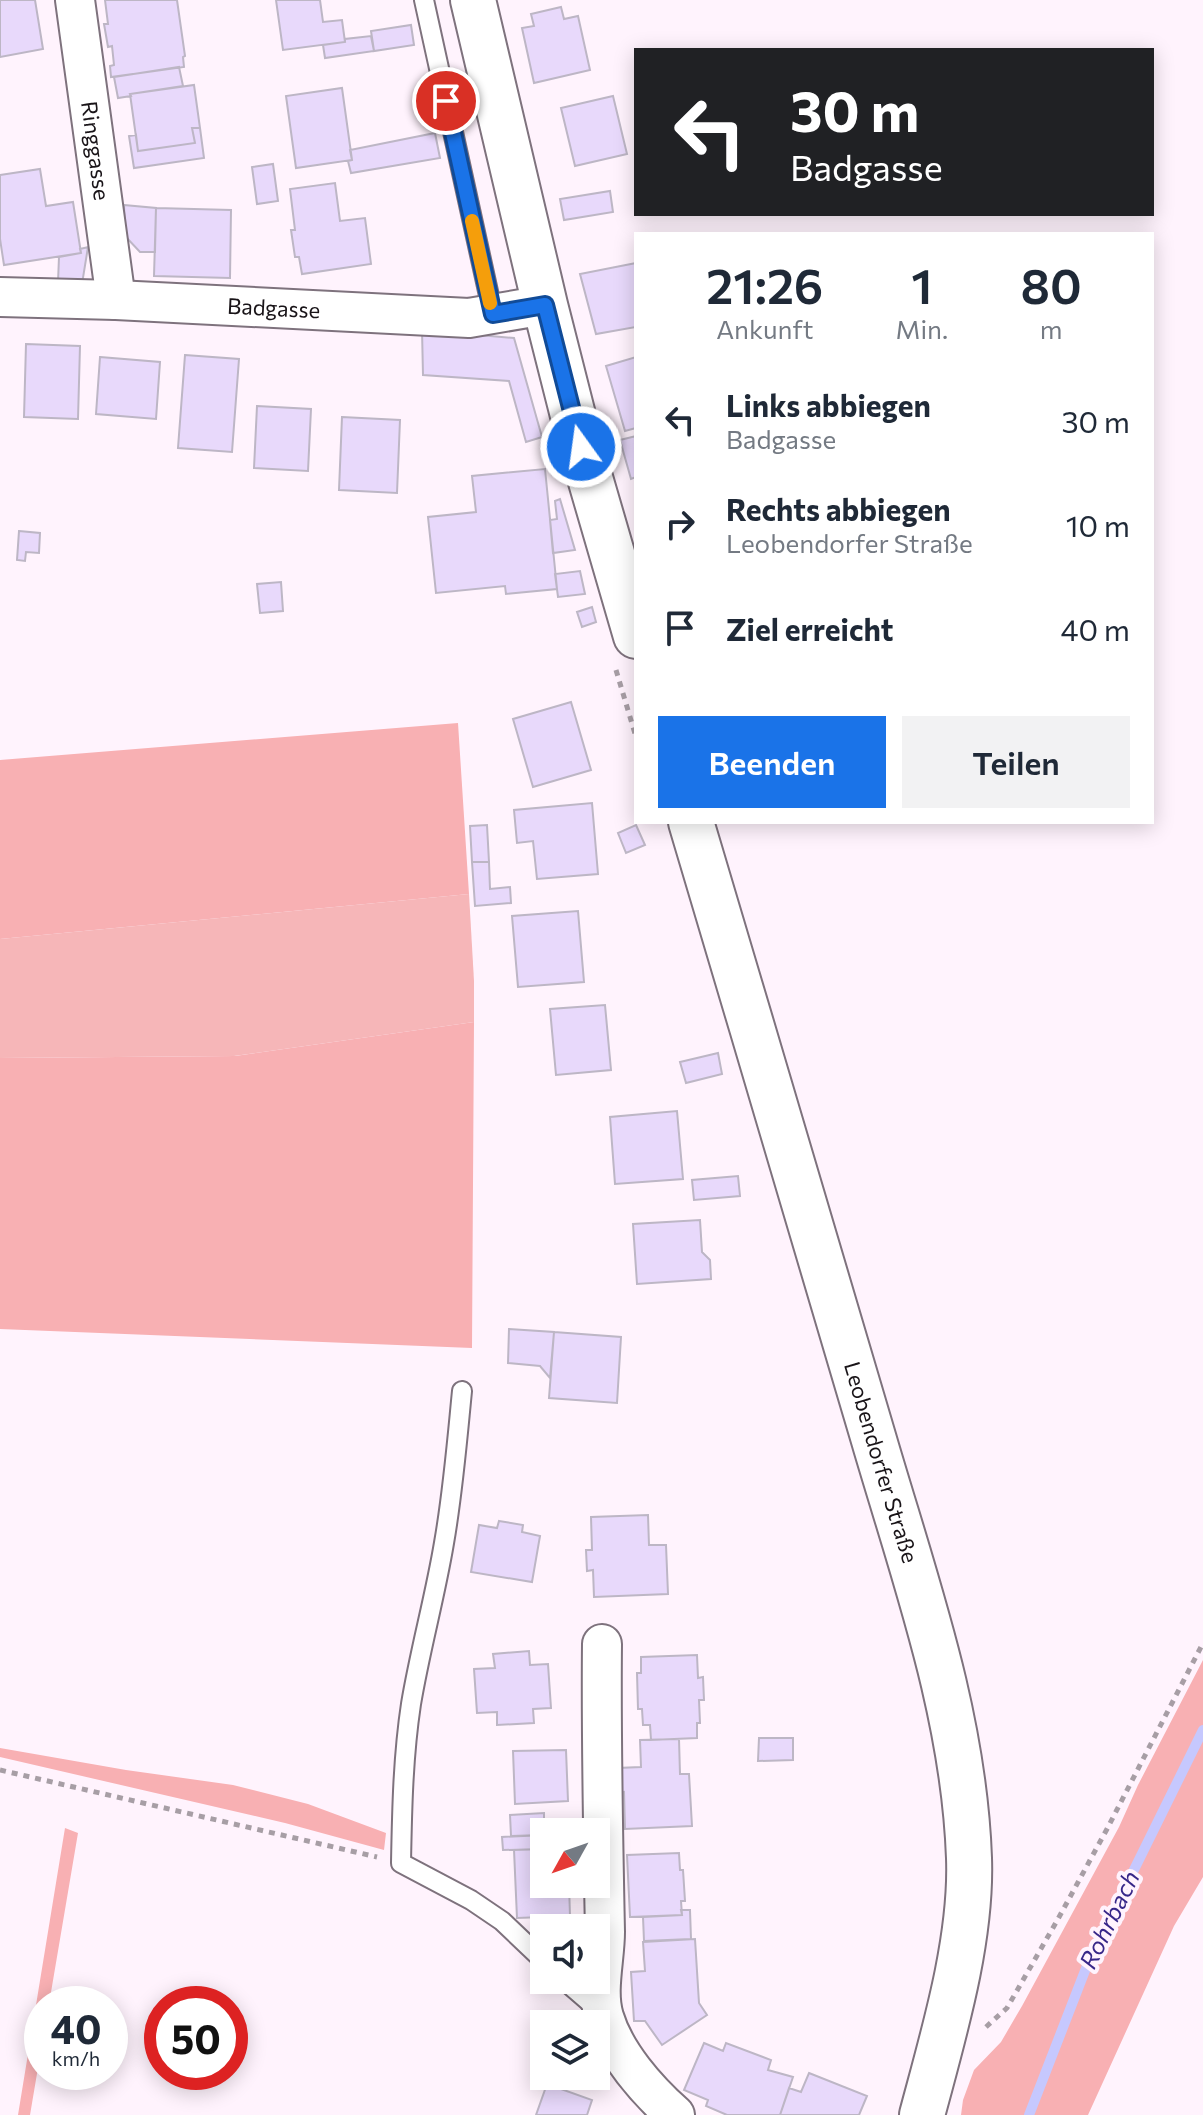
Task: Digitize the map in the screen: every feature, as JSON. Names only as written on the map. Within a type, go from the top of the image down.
[{"type":"main road","points":[[473,0],[581,447],[634,629]]},
{"type":"main road","name":"Leobendorfer Straße","points":[[692,824],[837,1311],[952,1713],[966,1804],[968,1898],[961,1949],[922,2115]]},
{"type":"street","name":"Ringgasse","points":[[75,0],[116,300]]},
{"type":"street","name":"Badgasse","points":[[0,297],[469,318],[545,305]]},
{"type":"street","points":[[602,1644],[603,2010]]},
{"type":"street","points":[[610,2033],[654,2094],[675,2115]]},
{"type":"lane","points":[[424,0],[493,314]]},
{"type":"lane","points":[[462,1391],[454,1482],[406,1745],[401,1863],[471,1900],[502,1921],[530,1948]]},
{"type":"lane","points":[[581,1994],[599,2010]]},
{"type":"path","points":[[940,2046],[967,2038],[985,2028],[1007,2008],[1107,1829],[1203,1643]]},
{"type":"path","points":[[0,1770],[401,1863]]},
{"type":"shaded area","points":[[458,723],[469,894],[0,939],[0,760]]},
{"type":"shaded area","points":[[469,894],[474,1022],[234,1056],[0,1058],[0,939]]},
{"type":"shaded area","points":[[474,1022],[472,1348],[0,1329],[0,1058],[235,1056]]},
{"type":"shaded area","points":[[1203,1660],[1203,1877],[1174,1926],[1088,2115],[961,2115],[974,2070],[1001,2042],[1022,2006],[1119,1827]]},
{"type":"shaded area","points":[[0,1748],[233,1785],[308,1804],[386,1833],[384,1850],[285,1823],[0,1757]]},
{"type":"shaded area","points":[[65,1828],[78,1833],[52,1986],[39,1986]]},
{"type":"shaded area","points":[[24,2078],[24,2090],[34,2090],[30,2115],[18,2115]]},
{"type":"building","points":[[0,0],[35,0],[43,49],[0,57]]},
{"type":"building","points":[[105,0],[177,0],[184,67],[111,77],[110,66],[114,65],[112,46],[108,47],[104,24],[108,24]]},
{"type":"building","points":[[276,0],[320,0],[323,22],[342,20],[345,42],[283,50]]},
{"type":"building","points":[[561,7],[564,19],[578,16],[590,70],[534,83],[522,28],[534,26],[531,14]]},
{"type":"building","points":[[411,25],[414,45],[374,51],[371,31]]},
{"type":"building","points":[[371,36],[374,51],[325,58],[323,45]]},
{"type":"building","points":[[179,67],[183,86],[118,98],[114,77]]},
{"type":"building","points":[[194,85],[200,128],[192,128],[195,143],[138,151],[130,94]]},
{"type":"building","points":[[342,88],[352,160],[296,168],[286,96]]},
{"type":"building","points":[[613,96],[627,154],[575,166],[561,108]]},
{"type":"building","points":[[192,128],[200,128],[204,158],[134,168],[129,136],[136,135],[138,151],[195,143]]},
{"type":"building","points":[[435,133],[440,158],[351,173],[348,161],[352,160],[350,150]]},
{"type":"building","points":[[273,164],[278,201],[257,204],[252,167]]},
{"type":"building","points":[[40,169],[46,206],[73,202],[81,253],[4,265],[0,239],[0,175]]},
{"type":"building","points":[[335,183],[340,221],[365,218],[371,264],[302,274],[299,257],[295,257],[291,230],[295,230],[290,189]]},
{"type":"building","points":[[610,191],[613,212],[564,220],[560,199]]},
{"type":"building","points":[[124,205],[156,208],[155,252],[140,252],[125,236]]},
{"type":"building","points":[[156,208],[231,210],[230,278],[154,276]]},
{"type":"building","points":[[88,247],[82,284],[58,282],[59,257],[81,253],[80,249]]},
{"type":"building","points":[[634,263],[634,327],[596,334],[580,274]]},
{"type":"building","points":[[422,330],[514,338],[542,437],[526,442],[509,381],[423,375]]},
{"type":"building","points":[[26,344],[80,346],[78,419],[24,417]]},
{"type":"building","points":[[185,355],[239,359],[232,452],[178,448]]},
{"type":"building","points":[[100,357],[160,362],[156,419],[96,414]]},
{"type":"building","points":[[634,358],[634,429],[625,431],[606,366]]},
{"type":"building","points":[[257,406],[311,409],[308,471],[254,468]]},
{"type":"building","points":[[342,417],[400,420],[397,493],[339,490]]},
{"type":"building","points":[[634,436],[634,478],[631,479],[620,440]]},
{"type":"building","points":[[545,469],[557,589],[506,594],[505,586],[436,593],[428,517],[476,512],[472,476]]},
{"type":"building","points":[[560,499],[575,550],[553,553],[550,520],[557,519],[555,501]]},
{"type":"building","points":[[19,531],[40,533],[39,553],[26,552],[25,561],[17,560]]},
{"type":"building","points":[[580,571],[585,594],[558,597],[555,574]]},
{"type":"building","points":[[281,582],[283,611],[260,613],[257,584]]},
{"type":"building","points":[[592,607],[596,622],[582,627],[577,612]]},
{"type":"building","points":[[571,702],[591,770],[533,787],[513,719]]},
{"type":"building","points":[[592,803],[598,874],[537,879],[533,841],[517,843],[514,810]]},
{"type":"building","points":[[487,825],[489,862],[472,862],[470,826]]},
{"type":"building","points":[[636,825],[645,845],[626,853],[618,833]]},
{"type":"building","points":[[472,862],[489,862],[490,889],[510,887],[511,903],[475,906]]},
{"type":"building","points":[[578,911],[584,982],[518,987],[512,916]]},
{"type":"building","points":[[605,1005],[611,1070],[556,1075],[550,1009]]},
{"type":"building","points":[[718,1053],[722,1074],[686,1083],[680,1062]]},
{"type":"building","points":[[677,1111],[683,1179],[615,1184],[610,1117]]},
{"type":"building","points":[[738,1176],[740,1196],[694,1200],[692,1180]]},
{"type":"building","points":[[700,1220],[702,1252],[710,1260],[711,1279],[637,1284],[633,1224]]},
{"type":"building","points":[[509,1329],[554,1332],[550,1378],[540,1366],[508,1363]]},
{"type":"building","points":[[554,1332],[621,1337],[617,1403],[549,1398]]},
{"type":"building","points":[[648,1515],[649,1545],[666,1545],[668,1594],[594,1597],[593,1570],[587,1571],[586,1550],[592,1550],[591,1517]]},
{"type":"building","points":[[499,1521],[523,1525],[522,1532],[540,1536],[532,1582],[471,1572],[479,1525],[497,1528]]},
{"type":"building","points":[[529,1651],[530,1665],[548,1664],[551,1708],[533,1709],[534,1723],[497,1725],[497,1712],[477,1713],[474,1669],[495,1668],[493,1654]]},
{"type":"building","points":[[697,1655],[698,1678],[703,1677],[704,1700],[699,1700],[697,1738],[651,1740],[650,1725],[643,1725],[642,1709],[638,1709],[637,1673],[641,1673],[641,1657]]},
{"type":"building","points":[[759,1738],[793,1738],[793,1760],[758,1761]]},
{"type":"building","points":[[679,1739],[680,1774],[689,1774],[692,1826],[625,1829],[624,1792],[617,1793],[617,1768],[641,1767],[640,1740]]},
{"type":"building","points":[[566,1750],[568,1801],[515,1804],[513,1751]]},
{"type":"building","points":[[544,1813],[544,1818],[530,1818],[530,1835],[511,1836],[510,1815]]},
{"type":"building","points":[[530,1836],[530,1849],[503,1850],[502,1837]]},
{"type":"building","points":[[530,1849],[530,1898],[569,1898],[570,1914],[530,1914],[530,1918],[517,1918],[514,1850]]},
{"type":"building","points":[[679,1853],[685,1901],[681,1901],[682,1915],[630,1917],[627,1855]]},
{"type":"building","points":[[681,1910],[690,1910],[691,1939],[644,1941],[643,1917],[682,1915]]},
{"type":"building","points":[[695,1939],[699,2003],[707,2015],[662,2045],[645,2021],[634,2021],[631,1972],[645,1971],[643,1942]]},
{"type":"building","points":[[704,2043],[723,2051],[726,2043],[771,2060],[768,2070],[793,2077],[780,2115],[727,2115],[706,2106],[708,2100],[684,2090]]},
{"type":"building","points":[[809,2073],[867,2096],[859,2115],[780,2115],[789,2088],[801,2092]]},
{"type":"building","points":[[545,2090],[564,2090],[592,2100],[587,2115],[536,2115]]},
{"type":"waterway","name":"Rohrbach","points":[[1029,2115],[1088,1963],[1203,1730]]},
{"type":"slow traffic","points":[[472,221],[490,303]]},
{"type":"route","points":[[446,101],[493,314],[545,305],[581,447]]}]
